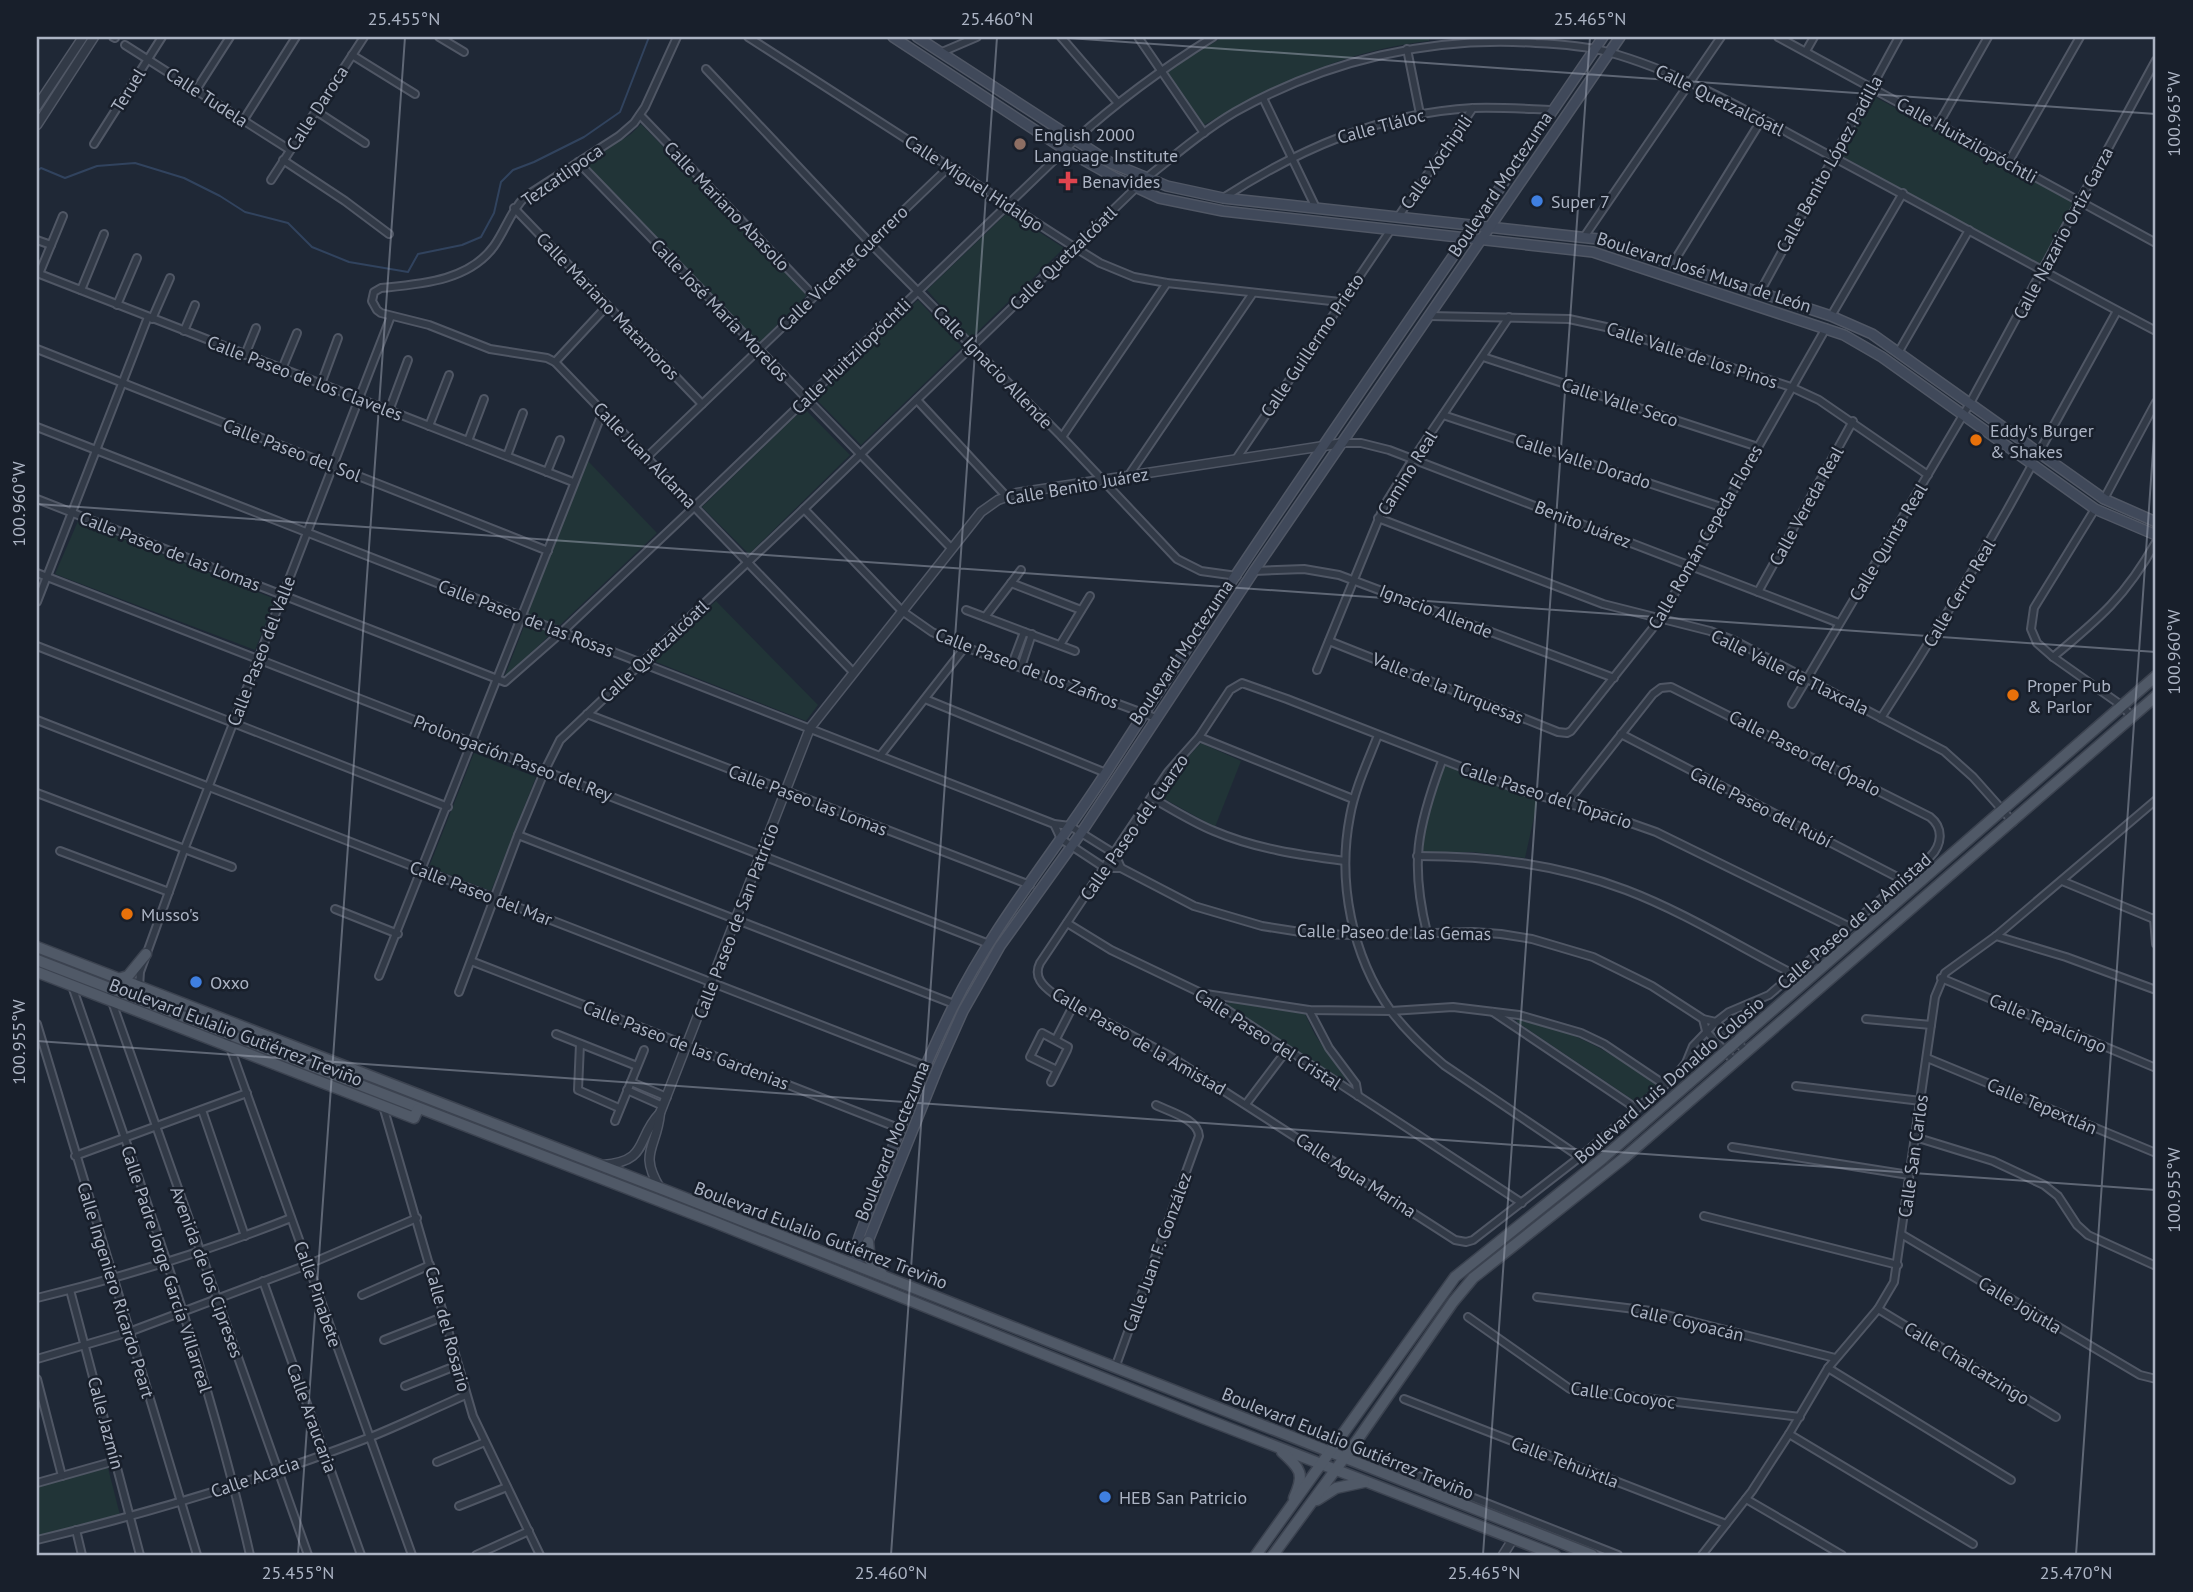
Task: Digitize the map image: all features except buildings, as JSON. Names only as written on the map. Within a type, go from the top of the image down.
[{"type":"main road","name":"Boulevard José Musa de León","points":[[893,37],[1065,149],[1135,188],[1159,198],[1205,208],[1390,231],[1574,249],[1606,255],[1826,328],[1869,348],[2095,509],[2156,535]]},
{"type":"main road","name":"Boulevard José Musa de León","points":[[916,37],[1111,163],[1145,179],[1184,191],[1223,198],[1610,242],[1831,316],[1872,334],[2104,499],[2156,522]]},
{"type":"main road","name":"Boulevard Moctezuma","points":[[854,1264],[859,1237],[926,1066],[954,1004],[989,944],[1324,445],[1603,37]]},
{"type":"main road","name":"Boulevard Moctezuma","points":[[854,1264],[862,1256],[963,1012],[1000,946],[1082,833],[1254,571],[1620,37]]},
{"type":"main road","name":"Boulevard Luis Donaldo Colosio","points":[[1256,1555],[1455,1277],[1602,1159],[2156,676]]},
{"type":"main road","name":"Boulevard Luis Donaldo Colosio","points":[[1273,1555],[1453,1302],[1473,1278],[1624,1158],[2156,696]]},
{"type":"main road","name":"Boulevard Eulalio Gutiérrez Treviño","points":[[37,947],[660,1188],[1592,1555]]},
{"type":"main road","points":[[118,979],[128,976],[146,954]]},
{"type":"main road","name":"Boulevard Eulalio Gutiérrez Treviño","points":[[37,960],[230,1047],[414,1118],[418,1109]]},
{"type":"main road","name":"Boulevard Eulalio Gutiérrez Treviño","points":[[37,972],[72,986],[158,1007],[806,1258],[1200,1417],[1555,1555]]},
{"type":"main road","points":[[139,987],[143,996],[158,1007]]},
{"type":"main road","points":[[868,1242],[872,1265],[888,1278]]},
{"type":"main road","points":[[806,1258],[842,1267],[854,1264],[860,1273],[881,1288]]},
{"type":"main road","points":[[1195,1399],[1200,1417]]},
{"type":"main road","points":[[1358,1439],[1357,1452],[1366,1468]]},
{"type":"main road","points":[[1277,1446],[1295,1463],[1301,1473],[1299,1488],[1287,1514]]},
{"type":"main road","points":[[1310,1504],[1336,1488],[1367,1482]]},
{"type":"main road","points":[[1486,1514],[1513,1539],[1524,1535],[1583,1555]]},
{"type":"street","points":[[37,106],[83,37]]},
{"type":"street","points":[[37,125],[94,37]]},
{"type":"street","name":"Teruel","points":[[94,144],[162,37]]},
{"type":"street","points":[[196,90],[230,37]]},
{"type":"street","points":[[243,121],[296,37]]},
{"type":"street","name":"Calle Daroca","points":[[271,180],[364,37]]},
{"type":"street","points":[[439,37],[464,52]]},
{"type":"street","name":"Tezcatlipoca","points":[[391,316],[374,307],[372,296],[377,289],[427,283],[466,269],[494,247],[514,208],[526,196],[619,136],[640,115],[677,37]]},
{"type":"street","name":"Calle Miguel Hidalgo","points":[[748,37],[1074,247],[1117,271],[1167,283],[1340,302]]},
{"type":"street","points":[[942,52],[977,37]]},
{"type":"street","points":[[1061,37],[1117,102]]},
{"type":"street","points":[[1139,37],[1204,132]]},
{"type":"street","name":"Calle Huitzilopóchtli","points":[[498,680],[508,680],[562,632],[1074,140],[1117,102],[1161,69],[1213,37]]},
{"type":"street","points":[[1584,237],[1721,37]]},
{"type":"street","name":"Calle Huitzilopóchtli","points":[[1778,37],[1872,86],[2080,203],[2155,240]]},
{"type":"street","points":[[1805,51],[1814,37]]},
{"type":"street","name":"Calle Benito López Padilla","points":[[1760,292],[1899,37]]},
{"type":"street","points":[[1938,125],[1989,37]]},
{"type":"street","points":[[2008,163],[2080,37]]},
{"type":"street","name":"Calle Quetzalcóatl","points":[[459,992],[518,835],[545,770],[561,740],[1145,179],[1204,132],[1263,98],[1328,70],[1436,41],[1513,41],[1609,52],[1691,83],[1762,119],[2156,331]]},
{"type":"street","name":"Calle Tudela","points":[[125,45],[290,150]]},
{"type":"street","points":[[1407,49],[1420,114]]},
{"type":"street","points":[[352,55],[415,94]]},
{"type":"street","name":"Calle Nazario Ortiz Garza","points":[[1969,405],[2154,71],[2156,60]]},
{"type":"street","name":"Calle Ignacio Allende","points":[[706,69],[870,243],[1062,437],[1177,559],[1201,571],[1237,576]]},
{"type":"street","points":[[1263,98],[1317,208]]},
{"type":"street","name":"Calle Tláloc","points":[[1223,198],[1292,157],[1358,130],[1420,114],[1473,108],[1554,110]]},
{"type":"street","name":"Calle Xochipili","points":[[1398,217],[1473,108]]},
{"type":"street","points":[[316,111],[365,143]]},
{"type":"street","name":"Calle Mariano Abasolo","points":[[640,115],[814,296]]},
{"type":"street","points":[[1673,263],[1762,119]]},
{"type":"street","points":[[283,160],[389,234]]},
{"type":"street","name":"Calle José María Morelos","points":[[578,162],[951,548]]},
{"type":"street","name":"Calle Vicente Guerrero","points":[[647,457],[949,167]]},
{"type":"street","points":[[1831,316],[1903,193]]},
{"type":"street","name":"Calle Mariano Matamoros","points":[[514,208],[702,404]]},
{"type":"street","points":[[38,274],[63,216]]},
{"type":"street","points":[[1898,353],[1969,230]]},
{"type":"street","name":"Calle Guillermo Prieto","points":[[1236,459],[1390,231]]},
{"type":"street","points":[[81,290],[104,234]]},
{"type":"street","points":[[37,240],[51,245]]},
{"type":"street","points":[[117,304],[137,258]]},
{"type":"street","name":"Calle Paseo de los Claveles","points":[[38,274],[573,482]]},
{"type":"street","points":[[37,602],[122,383],[170,278]]},
{"type":"street","points":[[1062,437],[1167,283]]},
{"type":"street","points":[[1129,475],[1252,293]]},
{"type":"street","points":[[184,331],[195,305]]},
{"type":"street","points":[[391,316],[429,324],[490,349],[547,358],[555,362],[607,306]]},
{"type":"street","points":[[2038,454],[2117,311]]},
{"type":"street","name":"Calle Paseo del Valle","points":[[139,987],[140,972],[184,850],[391,316]]},
{"type":"street","name":"Calle Valle de los Pinos","points":[[1429,316],[1553,317],[1587,322],[1791,387],[1853,421],[1928,475]]},
{"type":"street","name":"Camino Real","points":[[1317,670],[1378,518],[1413,459],[1509,317]]},
{"type":"street","points":[[245,355],[256,328]]},
{"type":"street","name":"Calle Román Cepeda Flores","points":[[1567,733],[1575,727],[1660,619],[1826,328]]},
{"type":"street","points":[[282,369],[297,333]]},
{"type":"street","points":[[321,384],[338,338]]},
{"type":"street","name":"Calle Paseo del Sol","points":[[37,349],[548,551]]},
{"type":"street","name":"Calle Valle Seco","points":[[1483,356],[1758,447]]},
{"type":"street","points":[[389,411],[408,360]]},
{"type":"street","name":"Calle Juan Aldama","points":[[555,362],[853,672]]},
{"type":"street","points":[[429,426],[449,375]]},
{"type":"street","points":[[468,441],[484,399]]},
{"type":"street","points":[[917,400],[1006,496]]},
{"type":"street","points":[[2104,499],[2156,402]]},
{"type":"street","name":"Calle Quinta Real","points":[[1791,704],[1969,405]]},
{"type":"street","points":[[379,976],[603,411]]},
{"type":"street","points":[[506,456],[523,414]]},
{"type":"street","name":"Calle Valle Dorado","points":[[1443,415],[1724,508]]},
{"type":"street","name":"Calle Vereda Real","points":[[1758,592],[1853,421]]},
{"type":"street","name":"Calle Paseo de las Rosas","points":[[37,426],[1054,824],[1070,826],[1082,833]]},
{"type":"street","points":[[547,472],[560,440]]},
{"type":"street","name":"Benito Juárez","points":[[1324,445],[1375,445],[1839,623]]},
{"type":"street","name":"Calle Benito Juárez","points":[[810,728],[951,548],[990,504],[1006,496],[1324,445]]},
{"type":"street","name":"Calle Cerro Real","points":[[1881,718],[1985,552],[2032,465]]},
{"type":"street","name":"Calle Paseo de las Lomas","points":[[37,499],[498,680]]},
{"type":"street","name":"Calle Paseo de los Zafiros","points":[[804,509],[902,611],[932,632],[965,647],[1156,718]]},
{"type":"street","points":[[2095,509],[2032,615],[2033,636],[2053,657],[2121,705],[2132,717]]},
{"type":"street","name":"Calle Valle de Tlaxcala","points":[[1378,518],[1603,604],[1721,635],[1944,751],[1973,777],[2013,822]]},
{"type":"street","points":[[2053,657],[2100,619],[2114,604],[2141,569],[2156,542]]},
{"type":"street","points":[[985,617],[1021,570]]},
{"type":"street","name":"Ignacio Allende","points":[[1254,571],[1316,570],[1353,579],[1614,678]]},
{"type":"street","name":"Prolongación Paseo del Rey","points":[[37,573],[989,944]]},
{"type":"street","points":[[1011,583],[1081,610]]},
{"type":"street","points":[[1060,645],[1090,596]]},
{"type":"street","points":[[966,610],[1075,651]]},
{"type":"street","points":[[1013,664],[1024,632]]},
{"type":"street","points":[[1021,667],[1032,634]]},
{"type":"street","name":"Valle de la Turquesas","points":[[1329,641],[1545,727],[1567,733]]},
{"type":"street","points":[[37,646],[448,807]]},
{"type":"street","points":[[880,756],[965,647]]},
{"type":"street","name":"Calle Paseo del Topacio","points":[[1237,684],[1253,685],[1522,791],[1657,832],[1848,926]]},
{"type":"street","name":"Calle Paseo del Cuarzo","points":[[1037,974],[1040,963],[1168,772],[1199,737],[1230,690],[1237,684]]},
{"type":"street","name":"Calle Paseo del Ópalo","points":[[1621,734],[1653,694],[1666,687],[1678,688],[1930,817],[1939,827]]},
{"type":"street","points":[[925,699],[1106,773]]},
{"type":"street","name":"Calle Paseo las Lomas","points":[[587,714],[1030,885]]},
{"type":"street","name":"Calle Paseo del Mar","points":[[37,720],[926,1066]]},
{"type":"street","name":"Calle Paseo de San Patricio","points":[[660,1188],[648,1164],[663,1105],[810,728]]},
{"type":"street","points":[[1567,803],[1621,734]]},
{"type":"street","name":"Calle Paseo del Rubí","points":[[1621,734],[1901,879]]},
{"type":"street","points":[[1378,735],[1353,799],[1345,861],[1354,935],[1376,987],[1391,1011],[1423,1047],[1444,1065],[1580,1157]]},
{"type":"street","points":[[1199,737],[1353,799]]},
{"type":"street","points":[[1427,933],[1417,884],[1417,856],[1421,823],[1442,761]]},
{"type":"street","points":[[37,793],[232,867]]},
{"type":"street","points":[[1152,798],[1197,824],[1241,841],[1299,855],[1345,861]]},
{"type":"street","points":[[1941,978],[1996,936],[2156,800]]},
{"type":"street","points":[[1054,824],[1061,839],[1105,868]]},
{"type":"street","name":"Calle Paseo de la Amistad","points":[[1466,1242],[1480,1236],[1522,1203],[1665,1085],[1682,1069],[1693,1045],[1716,1022],[1729,1012],[1760,1001],[1934,852],[1939,842],[1939,827]]},
{"type":"street","points":[[1082,833],[1115,854],[1121,868]]},
{"type":"street","points":[[518,835],[954,1004]]},
{"type":"street","points":[[60,852],[169,892]]},
{"type":"street","points":[[1417,856],[1492,858],[1543,866],[1592,879],[1653,902],[1793,974]]},
{"type":"street","name":"Calle Paseo de las Gemas","points":[[1105,868],[1121,868],[1174,898],[1228,918],[1294,932],[1354,935],[1501,933],[1561,947],[1627,972],[1703,1019],[1716,1022]]},
{"type":"street","points":[[2062,881],[2155,918],[2156,944]]},
{"type":"street","points":[[335,909],[398,933]]},
{"type":"street","name":"Calle Paseo del Cristal","points":[[1067,923],[1111,950],[1201,993],[1522,1203]]},
{"type":"street","points":[[1996,936],[2066,957],[2156,990]]},
{"type":"street","name":"Calle Paseo de las Gardenias","points":[[471,961],[901,1129]]},
{"type":"street","name":"Calle Paseo de la Amistad","points":[[1037,974],[1047,989],[1073,1006],[1146,1042],[1247,1104]]},
{"type":"street","name":"Calle San Carlos","points":[[1701,1555],[1746,1499],[1800,1417],[1835,1357],[1878,1309],[1891,1290],[1898,1265],[1935,997],[1941,978]]},
{"type":"street","name":"Calle Tepalcingo","points":[[1941,978],[2156,1068]]},
{"type":"street","name":"Calle Padre Jorge García Villarreal","points":[[72,986],[183,1311],[234,1484],[250,1555]]},
{"type":"street","points":[[1201,993],[1309,1010],[1391,1011],[1453,1007],[1491,1010],[1581,1033],[1604,1044],[1665,1085]]},
{"type":"street","name":"Avenida de los Cipreses","points":[[110,994],[307,1555]]},
{"type":"street","points":[[1056,1039],[1073,1006]]},
{"type":"street","name":"Calle Paseo del Cristal","points":[[1309,1010],[1329,1048],[1356,1084],[1358,1096]]},
{"type":"street","points":[[1491,1010],[1637,1109]]},
{"type":"street","points":[[1703,1019],[1706,1031],[1734,1062]]},
{"type":"street","points":[[1866,1019],[1931,1025]]},
{"type":"street","points":[[1716,1022],[1746,1051]]},
{"type":"street","name":"Calle Ingeniero Ricardo Peart","points":[[37,1024],[197,1555]]},
{"type":"street","name":"Calle Pinabete","points":[[225,1033],[412,1555]]},
{"type":"street","points":[[556,1034],[637,1066]]},
{"type":"street","points":[[1051,1082],[1068,1049],[1056,1039],[1041,1034],[1030,1057],[1057,1070]]},
{"type":"street","points":[[580,1044],[578,1090],[620,1108]]},
{"type":"street","points":[[615,1121],[644,1050]]},
{"type":"street","points":[[1247,1104],[1287,1051]]},
{"type":"street","name":"Calle Tepextlán","points":[[1927,1058],[2156,1153]]},
{"type":"street","points":[[631,1082],[663,1105]]},
{"type":"street","points":[[1796,1086],[1921,1101]]},
{"type":"street","points":[[627,1090],[663,1105]]},
{"type":"street","points":[[75,1156],[247,1093]]},
{"type":"street","name":"Calle del Rosario","points":[[379,1093],[466,1395],[485,1442],[540,1555]]},
{"type":"street","name":"Calle Agua Marina","points":[[1247,1104],[1455,1240],[1466,1242]]},
{"type":"street","name":"Calle Paseo de San Patricio","points":[[598,1165],[622,1162],[634,1156],[663,1105]]},
{"type":"street","name":"Calle Juan F. González","points":[[1115,1368],[1199,1136],[1194,1124],[1156,1105]]},
{"type":"street","points":[[202,1110],[245,1236]]},
{"type":"street","points":[[1915,1137],[1993,1161],[2044,1185],[2058,1196],[2083,1231],[2156,1266]]},
{"type":"street","points":[[1732,1147],[1909,1175]]},
{"type":"street","points":[[1704,1216],[1898,1265]]},
{"type":"street","points":[[37,1298],[200,1252],[291,1218]]},
{"type":"street","points":[[37,1359],[129,1332],[307,1265],[417,1219]]},
{"type":"street","name":"Calle Jojutla","points":[[1901,1234],[2140,1375],[2156,1378]]},
{"type":"street","points":[[362,1295],[430,1265]]},
{"type":"street","name":"Calle Araucaria","points":[[263,1281],[360,1555]]},
{"type":"street","name":"Calle Jazmín","points":[[70,1290],[141,1555]]},
{"type":"street","name":"Calle Coyoacán","points":[[1537,1297],[1651,1311],[1835,1357]]},
{"type":"street","name":"Calle Chalcatzingo","points":[[1878,1309],[2056,1417]]},
{"type":"street","points":[[384,1340],[445,1316]]},
{"type":"street","name":"Calle Cocoyoc","points":[[1468,1317],[1570,1389],[1800,1417]]},
{"type":"street","points":[[405,1386],[458,1365]]},
{"type":"street","points":[[1828,1368],[2011,1480]]},
{"type":"street","points":[[37,1379],[62,1476]]},
{"type":"street","name":"Calle Acacia","points":[[37,1540],[182,1502],[278,1470],[368,1437],[466,1395]]},
{"type":"street","name":"Calle Tehuixtla","points":[[1404,1399],[1726,1524]]},
{"type":"street","points":[[1789,1434],[1973,1544]]},
{"type":"street","points":[[437,1462],[485,1442]]},
{"type":"street","points":[[1375,1459],[1618,1555]]},
{"type":"street","points":[[37,1483],[116,1461]]},
{"type":"street","points":[[459,1506],[507,1487]]},
{"type":"street","points":[[1746,1499],[1842,1555]]},
{"type":"street","points":[[76,1530],[82,1555]]},
{"type":"street","points":[[476,1555],[529,1531]]},
{"type":"street","points":[[1503,1555],[1513,1539]]},
{"type":"green space","points":[[1223,37],[1429,37],[1429,41],[1369,52],[1312,71],[1204,125],[1167,71]]},
{"type":"green space","points":[[1871,95],[2075,203],[2041,266],[1838,154]]},
{"type":"green space","points":[[641,124],[808,294],[759,343],[585,164],[631,134]]},
{"type":"green space","points":[[1008,212],[1064,248],[970,339],[927,290]]},
{"type":"green space","points":[[918,300],[962,347],[861,445],[815,398]]},
{"type":"green space","points":[[804,408],[850,455],[749,554],[702,507]]},
{"type":"green space","points":[[587,460],[657,533],[558,627],[527,614]]},
{"type":"green space","points":[[78,521],[275,599],[255,650],[55,574]]},
{"type":"green space","points":[[716,601],[818,705],[806,721],[651,660]]},
{"type":"green space","points":[[525,624],[552,633],[504,678]]},
{"type":"green space","points":[[1201,743],[1241,761],[1215,827],[1160,794],[1177,769]]},
{"type":"green space","points":[[474,753],[536,777],[491,891],[429,867]]},
{"type":"green space","points":[[1445,765],[1538,799],[1525,858],[1472,852],[1421,851],[1424,824]]},
{"type":"green space","points":[[1230,1002],[1305,1014],[1315,1035],[1345,1078],[1343,1081],[1227,1005]]},
{"type":"green space","points":[[1517,1017],[1551,1026],[1584,1041],[1654,1081],[1655,1086],[1636,1102],[1517,1022]]},
{"type":"green space","points":[[108,1468],[120,1515],[37,1536],[37,1486]]},
{"type":"waterway","points":[[37,171],[41,168],[65,178],[97,166],[135,163],[184,178],[245,212],[288,223],[312,247],[349,262],[408,272],[418,254],[462,245],[481,237],[494,213],[501,182],[513,170],[584,137],[620,112],[649,37]]},
{"type":"place","name":"English 2000 Language Institute","points":[[1020,144]]},
{"type":"place","name":"Benavides","points":[[1068,181]]},
{"type":"place","name":"Super 7","points":[[1537,201]]},
{"type":"place","name":"Eddy's Burger & Shakes","points":[[1976,440]]},
{"type":"place","name":"Proper Pub & Parlor","points":[[2013,695]]},
{"type":"place","name":"Musso's","points":[[127,914]]},
{"type":"place","name":"Oxxo","points":[[196,982]]},
{"type":"place","name":"HEB San Patricio","points":[[1105,1497]]}]
